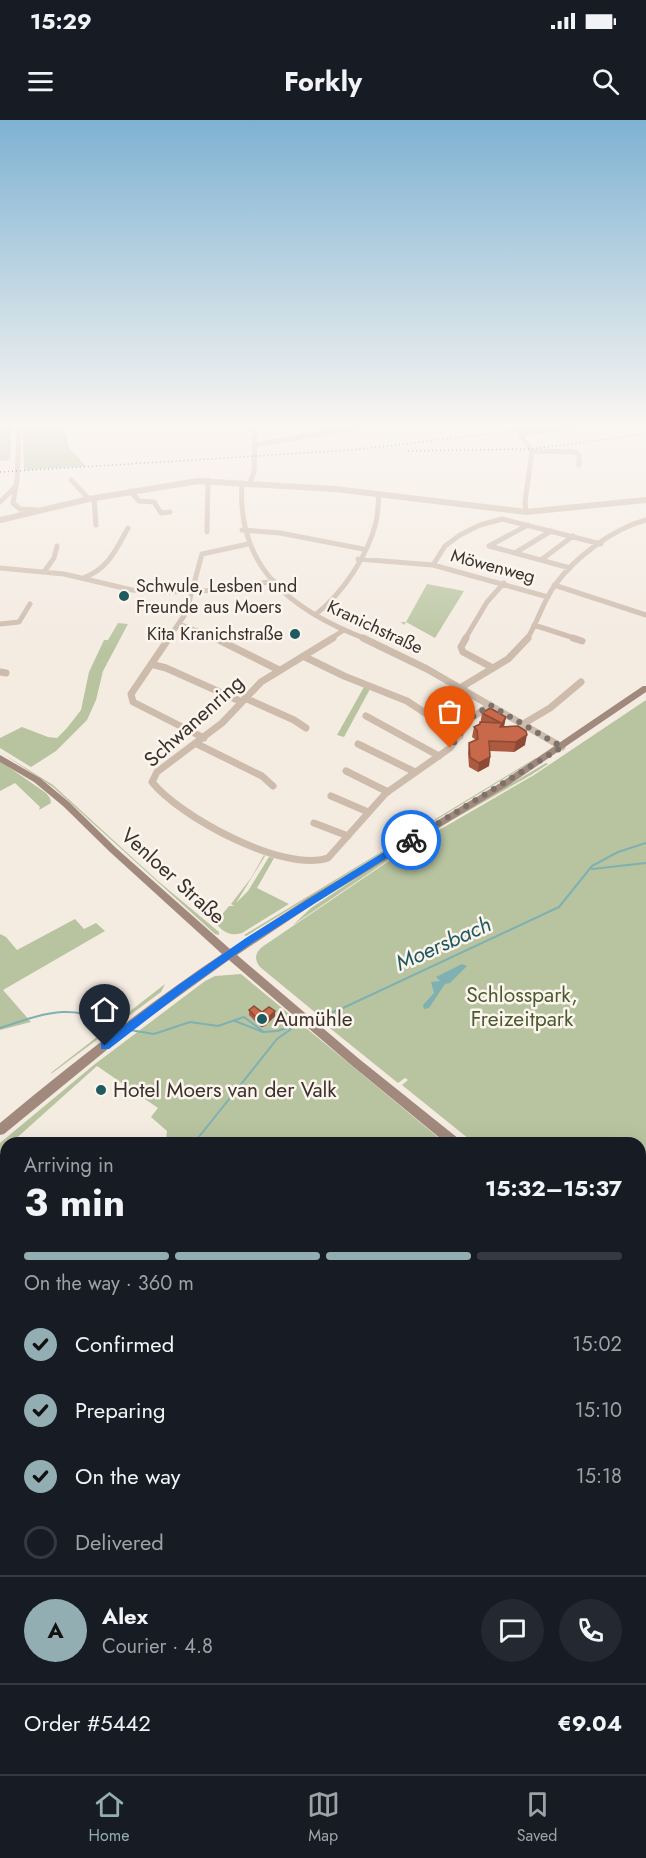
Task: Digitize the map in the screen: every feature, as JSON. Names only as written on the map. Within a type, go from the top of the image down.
[{"type":"main road","points":[[0,1130],[53,1085],[249,941],[562,747],[646,685]]},
{"type":"main road","name":"Venloer Straße","points":[[0,758],[37,780],[66,804],[230,955],[448,1137]]},
{"type":"main road","points":[[213,940],[231,944],[249,941]]},
{"type":"street","points":[[13,500],[16,507],[39,510]]},
{"type":"street","points":[[0,520],[82,500]]},
{"type":"street","points":[[91,500],[96,525]]},
{"type":"street","points":[[138,500],[154,502],[161,513],[170,513]]},
{"type":"street","points":[[207,532],[208,500]]},
{"type":"street","name":"Kranichstraße","points":[[241,500],[242,530],[248,544],[274,581],[315,615],[406,656],[562,747]]},
{"type":"street","points":[[315,615],[337,596],[358,559],[376,523],[378,500]]},
{"type":"street","points":[[430,500],[526,512],[644,500]]},
{"type":"street","points":[[525,500],[526,512]]},
{"type":"street","points":[[433,565],[444,546],[460,534],[487,522],[507,519],[601,544]]},
{"type":"street","points":[[460,688],[493,668],[522,646],[554,585],[570,568],[627,526],[646,520]]},
{"type":"street","points":[[528,525],[489,546],[570,568]]},
{"type":"street","points":[[81,578],[93,575],[110,561],[128,528]]},
{"type":"street","points":[[242,530],[280,533],[363,549]]},
{"type":"street","points":[[514,553],[551,531]]},
{"type":"street","points":[[541,560],[573,537]]},
{"type":"street","points":[[204,738],[133,702],[131,694],[190,605],[204,552],[248,544]]},
{"type":"street","points":[[44,572],[54,558],[57,546]]},
{"type":"street","name":"Möwenweg","points":[[358,559],[433,565],[548,597]]},
{"type":"street","points":[[0,568],[81,578],[132,590],[192,592],[274,581]]},
{"type":"street","points":[[493,668],[464,652],[461,647],[487,602],[504,583]]},
{"type":"street","points":[[554,585],[646,615]]},
{"type":"street","points":[[0,624],[19,622],[30,604]]},
{"type":"street","points":[[179,624],[211,636],[279,670]]},
{"type":"street","points":[[534,625],[582,641]]},
{"type":"street","name":"Schwanenring","points":[[344,630],[305,657],[261,682],[222,723],[157,772],[152,782],[171,801],[247,844],[298,862],[318,862],[328,858],[388,792],[450,748],[472,717],[490,705]]},
{"type":"street","points":[[305,657],[337,673],[406,701],[460,736]]},
{"type":"street","points":[[151,664],[294,720],[306,728]]},
{"type":"street","points":[[523,724],[550,708],[581,682]]},
{"type":"street","points":[[366,716],[439,756]]},
{"type":"street","points":[[197,744],[262,776],[273,786]]},
{"type":"street","points":[[358,744],[415,772]]},
{"type":"street","points":[[346,771],[388,792]]},
{"type":"street","points":[[331,796],[368,812]]},
{"type":"street","points":[[314,823],[348,836]]},
{"type":"green space","points":[[427,584],[464,591],[435,638],[406,622]]},
{"type":"green space","points":[[118,623],[128,624],[103,671],[96,700],[87,720],[56,751],[31,767],[0,748],[0,738],[22,727],[57,738],[67,728],[81,710],[89,672],[104,640],[108,640]]},
{"type":"green space","points":[[364,687],[370,689],[344,737],[337,735]]},
{"type":"green space","name":"Schlosspark, Freizeitpark","points":[[646,700],[646,1137],[467,1137],[402,1085],[408,1080],[405,1078],[398,1083],[326,1025],[328,1023],[260,967],[257,961],[256,956],[262,947],[408,848],[534,775]]},
{"type":"green space","points":[[0,752],[53,785],[158,881],[219,932],[219,935],[215,934],[53,787]]},
{"type":"green space","points":[[538,758],[246,936],[244,935]]},
{"type":"green space","points":[[0,761],[46,793],[51,803],[39,810],[40,807],[15,783],[0,791]]},
{"type":"green space","points":[[546,763],[548,764],[531,775],[424,836],[293,925],[311,908],[391,855]]},
{"type":"green space","points":[[265,856],[236,903],[248,891],[269,857],[274,858],[257,888],[289,904],[242,933],[226,932],[215,923],[229,906],[234,906],[231,904],[251,878]]},
{"type":"green space","points":[[75,919],[84,929],[96,923],[105,931],[3,990],[31,1022],[0,1030],[0,934],[6,937],[17,950]]},
{"type":"green space","points":[[241,974],[438,1137],[166,1137],[167,1131],[151,1117],[158,1108],[97,1066],[18,1137],[7,1137],[95,1064],[205,981],[215,976]]},
{"type":"green space","points":[[165,984],[161,992],[51,1074],[52,1072]]},
{"type":"water","points":[[462,964],[467,966],[450,983],[445,984],[429,1008],[424,1009],[423,1005],[434,993],[431,982],[440,981],[436,977]]},
{"type":"building","points":[[490,708],[506,717],[500,727],[518,726],[526,731],[527,735],[516,742],[489,741],[490,757],[479,763],[470,757],[469,743],[478,739],[477,730],[474,727],[480,722],[501,723],[482,713]]},
{"type":"building","points":[[254,1006],[262,1012],[269,1007],[275,1011],[261,1022],[249,1010]]},
{"type":"waterway","name":"Moersbach","points":[[312,1020],[343,1008],[559,907],[592,866],[618,852],[646,843]]},
{"type":"waterway","name":"Moersbach","points":[[592,869],[646,863]]},
{"type":"waterway","points":[[0,1028],[34,1017],[61,1012],[89,1015],[122,1027]]},
{"type":"waterway","points":[[130,1030],[154,1034],[190,1022],[218,1026],[244,1017],[264,1032],[277,1031],[304,1023]]},
{"type":"waterway","points":[[235,1021],[263,1032]]},
{"type":"waterway","points":[[199,1137],[277,1039],[291,1029]]},
{"type":"way so far","points":[[411,840],[501,787],[562,747],[490,705],[472,717],[450,748]]},
{"type":"place","name":"Schwule, Lesben und Freunde aus Moers","points":[[124,596]]},
{"type":"place","name":"Kita Kranichstraße","points":[[295,634]]},
{"type":"place","name":"Aumühle","points":[[262,1019]]},
{"type":"place","name":"Hotel Moers van der Valk","points":[[101,1090]]},
{"type":"route","points":[[105,1046],[180,988],[249,941],[411,840]]}]
